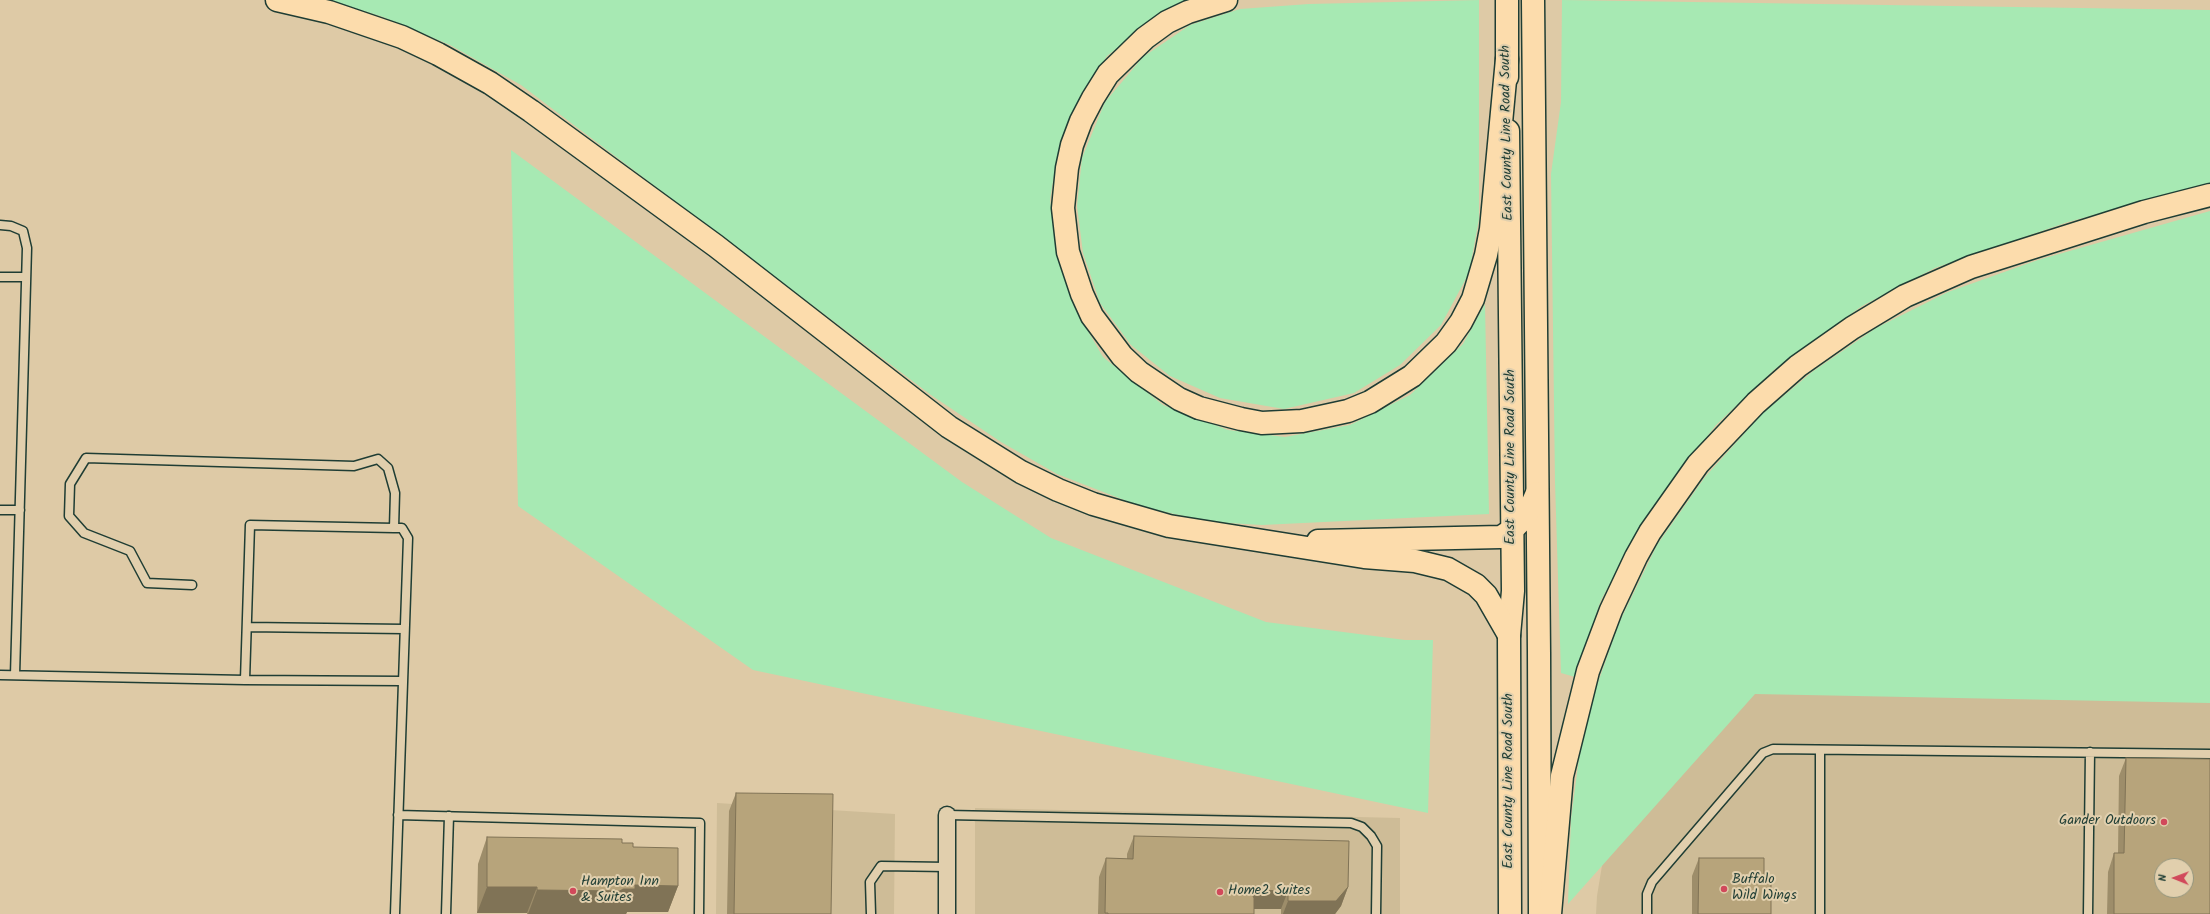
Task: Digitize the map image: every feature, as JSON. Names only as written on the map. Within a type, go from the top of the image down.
[{"type":"main road","points":[[277,0],[335,14],[402,37],[438,54],[490,83],[531,111],[716,246],[949,427],[1008,465],[1058,490],[1123,514],[1169,526],[1271,544],[1364,557],[1415,561],[1448,569],[1476,585],[1486,595],[1509,635]]},
{"type":"main road","points":[[1226,0],[1188,12],[1168,22],[1145,38],[1108,74],[1092,98],[1074,139],[1067,168],[1063,208],[1068,252],[1082,294],[1092,316],[1113,346],[1138,372],[1179,399],[1199,408],[1241,419],[1262,422],[1302,421],[1348,411],[1370,402],[1412,376],[1446,343],[1473,299],[1486,255],[1491,229],[1507,60]]},
{"type":"main road","name":"East County Line Road South","points":[[1507,0],[1513,591],[1509,635],[1510,914]]},
{"type":"main road","name":"East County Line Road South","points":[[1533,0],[1540,914]]},
{"type":"main road","points":[[1550,914],[1562,776],[1588,671],[1611,610],[1636,557],[1650,532],[1698,464],[1756,403],[1798,366],[1852,328],[1905,296],[1971,267],[2144,212],[2210,195]]},
{"type":"main road","points":[[1271,544],[1357,539],[1501,537],[1512,530],[1530,509],[1537,493]]},
{"type":"street","points":[[947,815],[947,914]]},
{"type":"lane","points":[[0,225],[11,226],[23,231],[27,248],[15,675]]},
{"type":"lane","points":[[0,277],[26,277]]},
{"type":"lane","points":[[192,585],[147,583],[130,551],[84,533],[69,516],[70,484],[86,458],[354,466],[378,459],[388,468],[395,493],[394,528]]},
{"type":"lane","points":[[0,510],[20,510]]},
{"type":"lane","points":[[245,680],[250,525],[402,528],[408,538],[395,914]]},
{"type":"lane","points":[[247,627],[404,629]]},
{"type":"lane","points":[[0,675],[245,680],[402,681]]},
{"type":"lane","points":[[1647,914],[1647,894],[1652,882],[1763,752],[1773,749],[2210,754]]},
{"type":"lane","points":[[1820,750],[1820,914]]},
{"type":"lane","points":[[2088,914],[2090,752]]},
{"type":"lane","points":[[398,815],[700,822],[699,914]]},
{"type":"lane","points":[[947,815],[1351,823],[1362,827],[1371,836],[1377,846],[1376,914]]},
{"type":"lane","points":[[446,914],[449,816]]},
{"type":"lane","points":[[871,914],[870,882],[881,866],[947,867]]},
{"type":"shaded area","points":[[2210,252],[2210,914],[1596,914],[1597,896],[1621,750]]},
{"type":"shaded area","points":[[717,803],[895,814],[894,914],[716,914]]},
{"type":"shaded area","points":[[975,808],[1400,818],[1400,914],[975,914]]},
{"type":"green space","points":[[328,0],[1191,0],[1159,15],[1107,56],[1073,111],[1056,163],[1050,200],[1058,259],[1074,307],[1103,357],[1163,405],[1228,430],[1285,437],[1350,425],[1410,395],[1463,344],[1485,304],[1489,514],[1262,525],[1211,522],[1142,507],[1057,474],[1001,442],[931,395],[521,85],[450,45],[383,17]]},
{"type":"green space","points":[[1479,0],[1479,219],[1469,273],[1441,325],[1400,365],[1354,393],[1284,409],[1220,398],[1170,376],[1131,345],[1100,303],[1083,253],[1077,206],[1082,158],[1105,102],[1143,57],[1190,25],[1240,9],[1309,4]]},
{"type":"green space","points":[[1562,0],[2210,10],[2210,184],[2068,222],[1935,268],[1862,306],[1775,369],[1716,425],[1651,509],[1601,600],[1575,677],[1561,673],[1555,482],[1551,174],[1561,102]]},
{"type":"green space","points":[[511,150],[962,482],[1051,538],[1266,622],[1405,640],[1433,640],[1428,813],[753,670],[518,506]]},
{"type":"green space","points":[[2210,211],[2210,703],[1755,694],[1568,904],[1571,819],[1579,758],[1595,691],[1619,623],[1657,545],[1705,477],[1762,414],[1812,372],[1876,328],[1948,292],[2038,260]]},
{"type":"building","name":"Gander Outdoors","points":[[2126,758],[2210,759],[2210,914],[2114,914],[2114,853],[2124,853]]},
{"type":"building","points":[[736,793],[833,794],[831,914],[734,914]]},
{"type":"building","name":"Home2 Suites","points":[[1134,836],[1349,841],[1348,887],[1336,901],[1288,901],[1288,891],[1250,890],[1254,898],[1254,914],[1105,913],[1106,858],[1133,859]]},
{"type":"building","points":[[487,837],[622,839],[622,843],[633,843],[633,847],[678,848],[678,886],[635,885],[635,889],[623,889],[620,891],[537,890],[537,887],[487,887]]},
{"type":"building","points":[[1699,858],[1764,858],[1764,882],[1771,882],[1771,914],[1698,914]]},
{"type":"place","name":"Gander Outdoors","points":[[2164,822]]},
{"type":"place","name":"Buffalo Wild Wings","points":[[1724,889]]},
{"type":"place","name":"Hampton Inn & Suites","points":[[573,891]]},
{"type":"place","name":"Home2 Suites","points":[[1220,892]]}]
